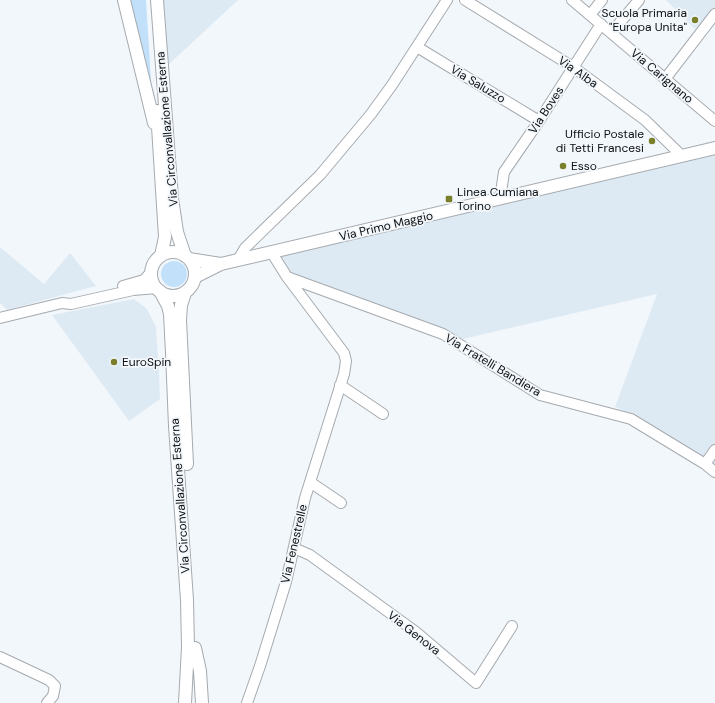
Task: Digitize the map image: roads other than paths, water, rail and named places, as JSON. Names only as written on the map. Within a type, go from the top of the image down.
[{"type":"main road","points":[[124,0],[149,106],[163,139]]},
{"type":"main road","name":"Via Circonvallazione Esterna","points":[[156,2],[163,139],[165,237],[161,256]]},
{"type":"main road","name":"Via Circonvallazione Esterna","points":[[163,139],[177,232],[187,257]]},
{"type":"main road","name":"Via Primo Maggio","points":[[195,277],[221,264],[715,148]]},
{"type":"main road","points":[[174,252],[187,257],[195,269],[195,277],[193,284],[185,293],[173,296],[167,295],[158,289],[152,279],[152,271],[156,261],[161,256],[174,252]]},
{"type":"main road","name":"Via Primo Maggio","points":[[187,257],[221,264]]},
{"type":"main road","name":"Via Circonvallazione Esterna","points":[[158,289],[168,306],[170,314],[187,600],[188,647],[184,703]]},
{"type":"main road","name":"Via Circonvallazione Esterna","points":[[185,293],[181,305],[180,320],[195,600],[195,648],[192,703]]},
{"type":"main road","points":[[195,648],[200,671],[202,703]]},
{"type":"street","points":[[238,260],[245,248],[320,175],[371,114],[447,0]]},
{"type":"street","name":"Via Alba","points":[[466,0],[573,67],[645,120],[682,156]]},
{"type":"street","name":"Via Carignano","points":[[572,0],[715,121]]},
{"type":"street","points":[[590,15],[602,0]]},
{"type":"street","points":[[611,33],[639,0]]},
{"type":"street","points":[[665,79],[715,14]]},
{"type":"street","name":"Via Boves","points":[[500,199],[504,172],[539,121],[601,24]]},
{"type":"street","name":"Via Saluzzo","points":[[417,47],[539,121]]},
{"type":"street","name":"Via Fenestrelle","points":[[247,703],[286,582],[305,498],[344,374],[346,361],[344,353],[287,277],[272,253]]},
{"type":"street","points":[[62,303],[68,299],[144,280],[152,271]]},
{"type":"street","name":"Via Fratelli Bandiera","points":[[287,277],[443,334],[540,395],[631,419],[705,464],[715,472]]},
{"type":"street","points":[[0,318],[62,303],[71,304],[133,290],[158,289]]},
{"type":"street","points":[[340,385],[383,414]]},
{"type":"street","points":[[705,464],[715,450]]},
{"type":"street","points":[[310,482],[341,503]]},
{"type":"street","name":"Via Genova","points":[[294,548],[310,555],[416,632],[476,683],[512,626]]},
{"type":"street","points":[[0,657],[49,680],[55,686],[53,696],[47,703]]},
{"type":"place","name":"Scuola Primaria \"Europa Unita\"","points":[[695,20]]},
{"type":"place","name":"Ufficio Postale di Tetti Francesi","points":[[652,141]]},
{"type":"place","name":"Esso","points":[[563,166]]},
{"type":"place","name":"Linea Cumiana Torino","points":[[449,199]]},
{"type":"place","name":"EuroSpin","points":[[114,362]]}]
